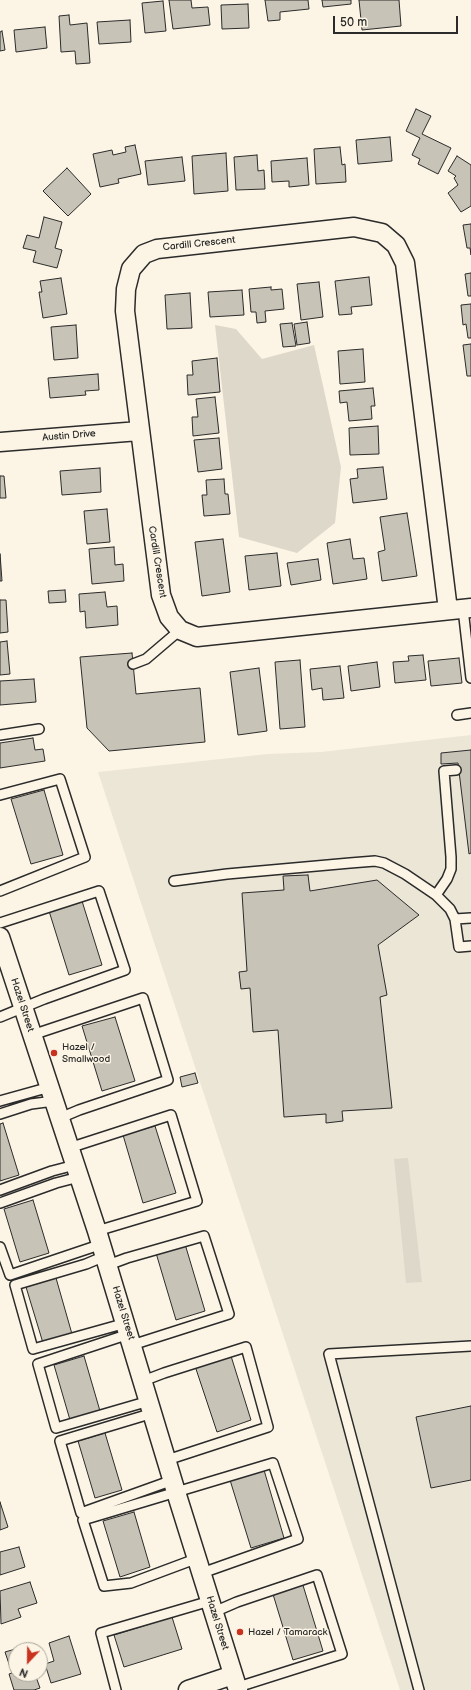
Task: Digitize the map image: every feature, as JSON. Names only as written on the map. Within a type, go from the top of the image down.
[{"type":"street","name":"Cardill Crescent","points":[[180,630],[169,617],[161,595],[125,311],[126,288],[131,269],[144,254],[158,249],[354,227],[382,233],[396,245],[404,263],[461,609]]},
{"type":"street","name":"Austin Drive","points":[[0,442],[139,430]]},
{"type":"street","points":[[180,630],[197,637],[461,609]]},
{"type":"street","name":"Hazel Street","points":[[0,938],[103,1249],[236,1684]]},
{"type":"street","points":[[188,1690],[236,1684]]},
{"type":"lane","points":[[461,609],[471,678]]},
{"type":"lane","points":[[133,664],[146,659],[180,630]]},
{"type":"lane","points":[[457,715],[471,714]]},
{"type":"lane","points":[[0,735],[39,729]]},
{"type":"lane","points":[[436,895],[447,879],[451,869],[444,771],[456,770]]},
{"type":"lane","points":[[0,795],[60,779],[85,857],[0,890]]},
{"type":"lane","points":[[174,881],[227,874],[375,862],[384,863],[405,874],[436,895],[450,909],[455,919],[459,947],[471,946]]},
{"type":"lane","points":[[0,923],[99,891],[125,970],[23,1007],[0,1017]]},
{"type":"lane","points":[[455,919],[471,918]]},
{"type":"lane","points":[[32,1035],[142,998],[168,1080],[79,1110],[60,1118]]},
{"type":"lane","points":[[0,1101],[52,1094]]},
{"type":"lane","points":[[0,1114],[31,1104],[52,1094]]},
{"type":"lane","points":[[0,1247],[10,1275],[103,1249],[197,1201],[171,1115],[69,1148]]},
{"type":"lane","points":[[0,1190],[52,1171],[77,1171]]},
{"type":"lane","points":[[0,1204],[56,1182],[77,1171]]},
{"type":"lane","points":[[204,1236],[229,1314],[129,1334],[33,1349],[15,1285],[86,1264],[103,1249],[127,1258],[204,1236]]},
{"type":"lane","points":[[129,1334],[38,1364],[56,1428],[151,1407]]},
{"type":"lane","points":[[420,1690],[329,1354],[471,1346]]},
{"type":"lane","points":[[143,1381],[246,1347],[268,1427],[167,1460]]},
{"type":"lane","points":[[151,1407],[60,1442],[80,1513],[175,1486],[273,1463],[298,1539],[132,1583],[104,1586],[83,1520],[175,1486]]},
{"type":"lane","points":[[116,1690],[101,1633],[237,1602],[317,1575],[342,1654],[236,1684]]},
{"type":"shaded area","points":[[215,325],[236,329],[262,359],[314,345],[341,467],[335,523],[297,553],[239,537]]},
{"type":"shaded area","points":[[471,735],[471,1690],[400,1690],[98,772],[268,754],[321,752]]},
{"type":"shaded area","points":[[408,1158],[422,1282],[406,1283],[394,1159]]},
{"type":"building","points":[[169,0],[191,0],[192,8],[208,7],[210,25],[173,29]]},
{"type":"building","points":[[265,0],[308,0],[309,9],[280,12],[280,20],[268,21]]},
{"type":"building","points":[[322,0],[351,0],[351,4],[323,7]]},
{"type":"building","points":[[359,0],[399,0],[401,26],[362,30]]},
{"type":"building","points":[[163,1],[166,31],[145,33],[142,3]]},
{"type":"building","points":[[248,4],[249,28],[222,29],[221,5]]},
{"type":"building","points":[[69,15],[70,25],[87,23],[90,63],[76,64],[75,51],[61,52],[59,16]]},
{"type":"building","points":[[130,20],[131,42],[99,44],[97,22]]},
{"type":"building","points":[[45,27],[47,48],[16,52],[14,30]]},
{"type":"building","points":[[2,31],[5,50],[0,51],[0,32]]},
{"type":"building","points":[[416,109],[431,116],[422,134],[451,148],[438,174],[418,164],[420,159],[412,155],[420,138],[406,131]]},
{"type":"building","points":[[390,137],[392,161],[358,164],[356,140]]},
{"type":"building","points":[[135,145],[141,174],[118,179],[119,183],[100,187],[93,154],[112,150],[113,155],[126,152],[125,147]]},
{"type":"building","points":[[340,147],[342,165],[345,164],[346,182],[316,184],[314,149]]},
{"type":"building","points":[[226,153],[228,191],[194,194],[192,156]]},
{"type":"building","points":[[257,155],[258,171],[264,170],[265,189],[236,190],[234,157]]},
{"type":"building","points":[[457,156],[471,165],[471,206],[461,212],[448,193],[458,185],[454,178],[456,176],[448,171]]},
{"type":"building","points":[[182,157],[185,181],[148,185],[145,161]]},
{"type":"building","points":[[307,158],[309,185],[289,187],[289,181],[272,182],[271,161]]},
{"type":"building","points":[[67,168],[91,194],[68,216],[43,191]]},
{"type":"building","points":[[44,217],[62,222],[55,248],[62,250],[57,268],[33,262],[36,251],[23,248],[27,235],[39,238]]},
{"type":"building","points":[[471,224],[471,255],[470,248],[467,248],[463,225]]},
{"type":"building","points":[[471,273],[471,296],[468,296],[465,274]]},
{"type":"building","points":[[369,277],[372,305],[351,307],[352,314],[339,315],[335,281]]},
{"type":"building","points":[[61,278],[67,314],[43,318],[39,292],[42,292],[40,281]]},
{"type":"building","points":[[319,282],[323,317],[301,320],[297,284]]},
{"type":"building","points":[[271,287],[271,290],[282,289],[284,309],[265,311],[266,322],[257,323],[256,312],[251,312],[249,289]]},
{"type":"building","points":[[242,290],[244,315],[210,317],[208,292]]},
{"type":"building","points":[[190,293],[192,328],[167,329],[165,295]]},
{"type":"building","points":[[471,304],[471,338],[468,338],[466,324],[463,325],[461,305]]},
{"type":"building","points":[[307,322],[310,343],[297,345],[294,324]]},
{"type":"building","points":[[292,323],[296,346],[283,347],[280,324]]},
{"type":"building","points":[[76,325],[78,358],[54,360],[51,327]]},
{"type":"building","points":[[471,344],[471,376],[467,376],[463,345]]},
{"type":"building","points":[[363,349],[365,382],[340,384],[338,351]]},
{"type":"building","points":[[217,358],[220,392],[188,395],[187,375],[193,375],[192,361]]},
{"type":"building","points":[[98,374],[99,390],[85,391],[86,395],[50,398],[48,378]]},
{"type":"building","points":[[373,388],[375,406],[371,406],[372,419],[349,421],[347,402],[340,403],[339,391]]},
{"type":"building","points":[[215,397],[219,433],[193,436],[192,417],[198,417],[196,399]]},
{"type":"building","points":[[378,426],[379,454],[350,455],[349,428]]},
{"type":"building","points":[[219,438],[222,469],[198,472],[194,440]]},
{"type":"building","points":[[383,467],[387,499],[353,503],[350,479],[358,478],[357,469]]},
{"type":"building","points":[[100,468],[101,492],[62,495],[60,471]]},
{"type":"building","points":[[0,476],[4,476],[6,498],[0,498]]},
{"type":"building","points":[[224,479],[225,494],[228,494],[230,514],[204,516],[202,495],[207,495],[206,480]]},
{"type":"building","points":[[107,509],[110,542],[87,544],[84,511]]},
{"type":"building","points":[[407,513],[417,576],[382,581],[378,552],[385,550],[380,517]]},
{"type":"building","points":[[223,539],[230,592],[202,596],[195,542]]},
{"type":"building","points":[[350,539],[353,559],[364,558],[367,579],[333,584],[327,543]]},
{"type":"building","points":[[114,547],[115,565],[123,564],[124,581],[92,584],[89,549]]},
{"type":"building","points":[[277,553],[281,586],[249,590],[245,556]]},
{"type":"building","points":[[0,554],[2,581],[0,581]]},
{"type":"building","points":[[318,559],[321,580],[291,585],[287,563]]},
{"type":"building","points":[[65,590],[66,602],[49,603],[48,591]]},
{"type":"building","points":[[105,592],[107,607],[117,606],[118,625],[86,628],[85,611],[80,612],[79,594]]},
{"type":"building","points":[[0,600],[6,600],[8,632],[0,633]]},
{"type":"building","points":[[7,641],[10,674],[0,675],[0,642]]},
{"type":"building","points":[[132,653],[136,694],[200,688],[205,742],[109,751],[87,728],[80,657]]},
{"type":"building","points":[[423,655],[426,680],[395,683],[393,662],[409,661],[408,656]]},
{"type":"building","points":[[459,658],[462,683],[431,686],[428,661]]},
{"type":"building","points":[[300,660],[305,727],[280,729],[275,662]]},
{"type":"building","points":[[377,662],[380,687],[351,691],[348,666]]},
{"type":"building","points":[[340,666],[344,698],[323,700],[322,688],[312,690],[310,669]]},
{"type":"building","points":[[259,668],[267,731],[238,735],[230,672]]},
{"type":"building","points":[[34,679],[36,702],[0,705],[0,681]]},
{"type":"building","points":[[33,738],[35,750],[43,749],[45,761],[0,768],[0,743]]},
{"type":"building","points":[[471,750],[471,853],[469,854],[458,763],[441,764],[441,753]]},
{"type":"building","points":[[44,790],[63,855],[31,864],[11,799]]},
{"type":"building","points":[[308,875],[310,891],[377,880],[419,915],[378,945],[387,995],[380,997],[392,1108],[342,1111],[343,1121],[326,1123],[326,1114],[284,1117],[278,1030],[253,1032],[250,988],[241,989],[239,972],[247,971],[242,893],[284,890],[283,876]]},
{"type":"building","points":[[82,901],[102,965],[69,975],[49,911]]},
{"type":"building","points":[[115,1017],[135,1081],[102,1091],[82,1026]]},
{"type":"building","points":[[195,1073],[198,1083],[182,1087],[180,1077]]},
{"type":"building","points":[[3,1123],[19,1175],[0,1181],[0,1124]]},
{"type":"building","points":[[155,1126],[176,1193],[143,1203],[123,1135]]},
{"type":"building","points":[[33,1200],[49,1253],[20,1262],[4,1209]]},
{"type":"building","points":[[185,1244],[205,1311],[176,1320],[156,1253]]},
{"type":"building","points":[[56,1278],[72,1334],[43,1343],[26,1287]]},
{"type":"building","points":[[84,1356],[100,1411],[70,1420],[54,1365]]},
{"type":"building","points":[[231,1356],[251,1420],[217,1432],[195,1366]]},
{"type":"building","points":[[471,1406],[471,1480],[431,1488],[416,1417]]},
{"type":"building","points":[[105,1433],[122,1490],[95,1498],[78,1441]]},
{"type":"building","points":[[264,1470],[284,1538],[251,1548],[230,1480]]},
{"type":"building","points":[[0,1502],[8,1527],[0,1530]]},
{"type":"building","points":[[134,1512],[150,1567],[120,1577],[103,1521]]},
{"type":"building","points":[[19,1547],[25,1567],[0,1575],[0,1552]]},
{"type":"building","points":[[30,1582],[37,1603],[18,1609],[21,1617],[1,1624],[0,1591]]},
{"type":"building","points":[[302,1582],[323,1651],[293,1660],[272,1591]]},
{"type":"building","points":[[172,1617],[182,1649],[124,1667],[114,1635]]},
{"type":"building","points":[[69,1636],[81,1674],[51,1683],[48,1674],[48,1663],[54,1661],[49,1643]]},
{"type":"building","points":[[8,1651],[8,1661],[5,1652]]},
{"type":"building","points":[[12,1682],[38,1682],[40,1688],[34,1690],[14,1690]]},
{"type":"place","name":"Hazel / Smallwood","points":[[54,1053]]},
{"type":"place","name":"Hazel / Tamarack","points":[[240,1632]]}]
